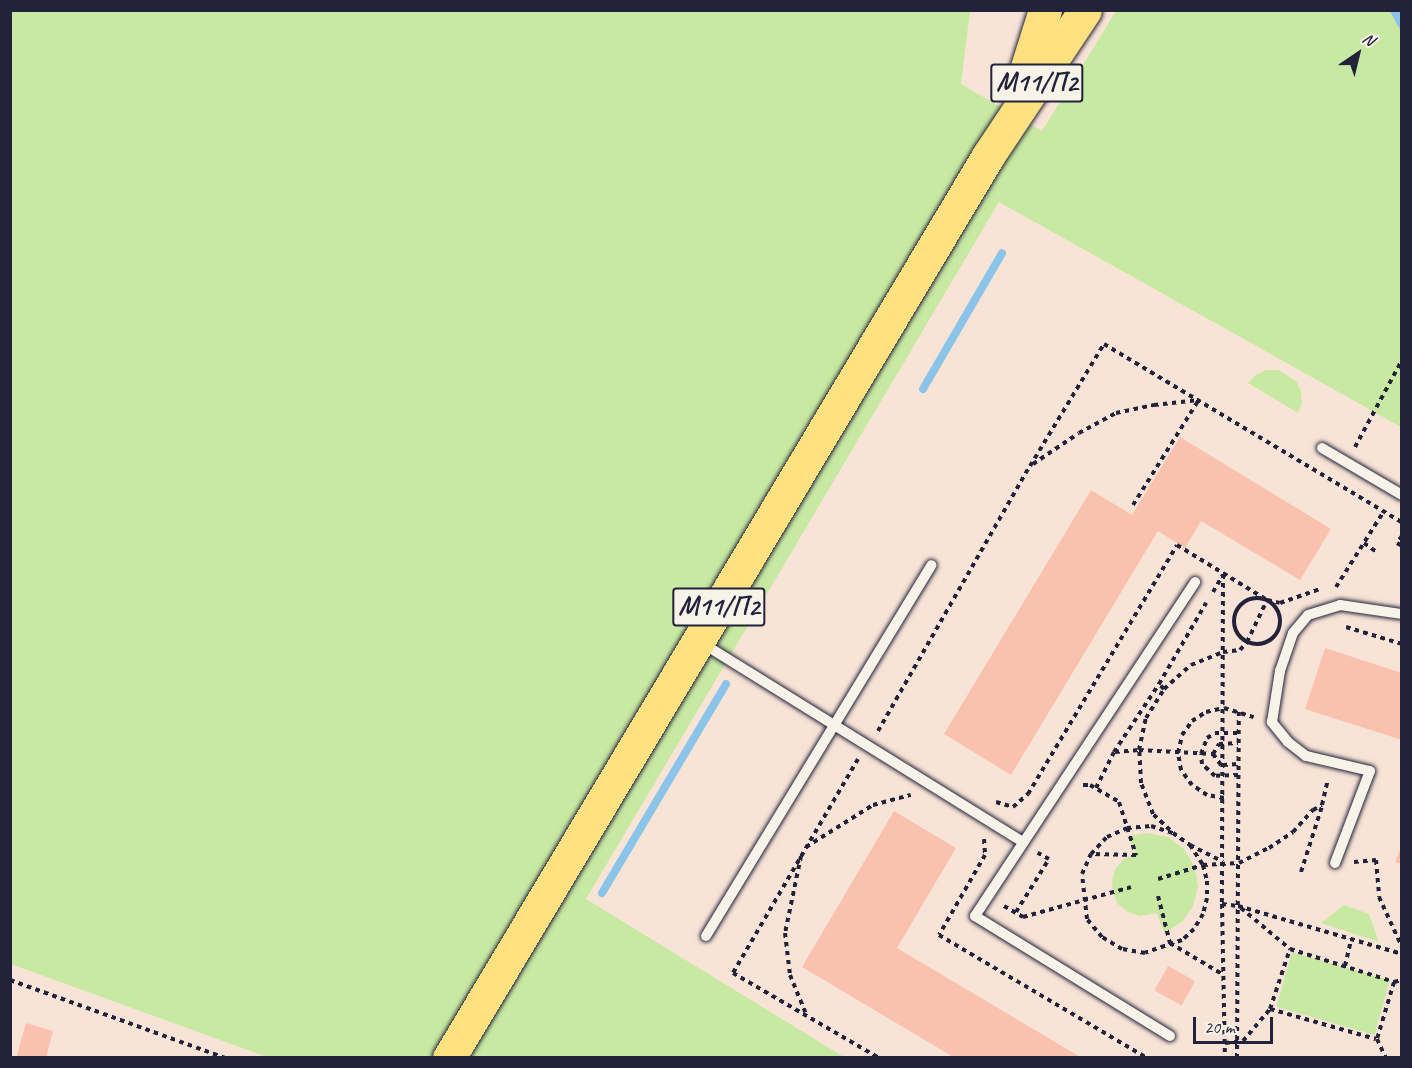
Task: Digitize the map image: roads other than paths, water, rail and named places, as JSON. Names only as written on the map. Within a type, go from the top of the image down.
[{"type":"highway","name":"М11/П2","points":[[988,156],[1025,78],[1045,10]]},
{"type":"highway","name":"М11/П2","points":[[449,1058],[988,156],[1085,10]]},
{"type":"lane","points":[[1322,448],[1401,495]]},
{"type":"lane","points":[[706,936],[932,565]]},
{"type":"lane","points":[[1170,1036],[975,915],[1195,582]]},
{"type":"lane","points":[[1335,863],[1370,771],[1306,756],[1288,742],[1272,722],[1280,671],[1293,633],[1308,615],[1340,605],[1401,614]]},
{"type":"lane","points":[[698,641],[1023,842]]},
{"type":"waterway","points":[[1394,10],[1402,25]]},
{"type":"waterway","points":[[923,389],[1002,253]]},
{"type":"waterway","points":[[602,893],[726,684]]}]
